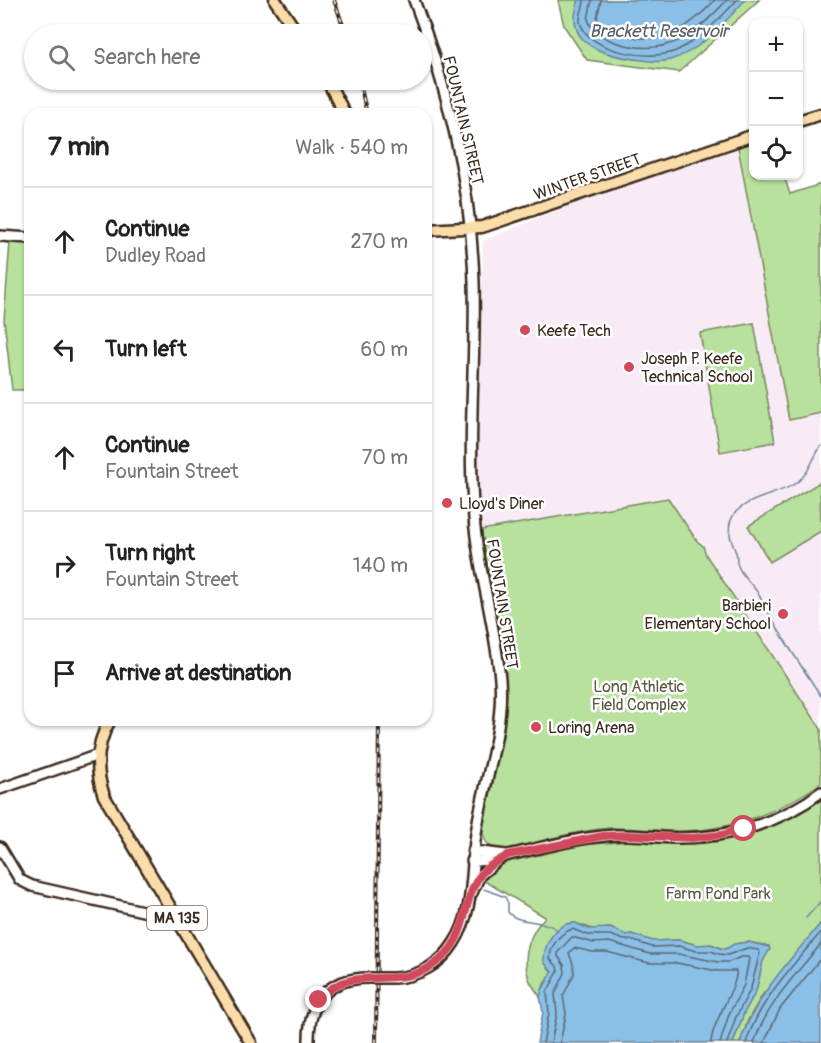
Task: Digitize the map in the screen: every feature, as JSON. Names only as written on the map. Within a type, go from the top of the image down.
[{"type":"main road","points":[[275,0],[291,24]]},
{"type":"main road","points":[[332,90],[342,108]]},
{"type":"main road","points":[[803,119],[821,114]]},
{"type":"main road","name":"WINTER STREET","points":[[432,230],[482,227],[749,136]]},
{"type":"main road","name":"MA 135","points":[[107,726],[98,754],[98,772],[105,796],[251,1043]]},
{"type":"street","name":"FOUNTAIN STREET","points":[[414,0],[423,24]]},
{"type":"street","name":"FOUNTAIN STREET","points":[[309,1043],[312,1013],[324,994],[338,983],[355,979],[394,978],[419,973],[444,956],[460,932],[467,907],[476,830],[498,729],[500,690],[497,659],[473,508],[474,296],[470,228],[463,172],[450,112],[432,48]]},
{"type":"street","points":[[0,236],[24,238]]},
{"type":"street","points":[[0,789],[98,754]]},
{"type":"street","points":[[473,856],[498,857],[603,836],[684,838],[721,835],[784,815],[821,792]]},
{"type":"street","points":[[476,830],[485,846],[498,857]]},
{"type":"street","points":[[0,847],[20,880],[32,886],[156,914],[171,908]]},
{"type":"street","points":[[467,907],[480,875],[498,857]]},
{"type":"shaded area","name":"Joseph P. Keefe Technical School","points":[[738,147],[789,419],[821,413],[821,729],[668,498],[481,530],[478,478],[483,241],[568,206]]},
{"type":"green space","name":"Brackett Reservoir","points":[[558,0],[759,0],[679,72],[587,60],[564,26]]},
{"type":"green space","points":[[749,143],[749,180],[785,180],[790,194],[821,184],[821,413],[789,420],[738,147]]},
{"type":"green space","points":[[10,242],[24,243],[24,390],[12,390],[4,320]]},
{"type":"green space","points":[[754,323],[775,442],[720,452],[700,333]]},
{"type":"green space","points":[[820,482],[821,531],[770,562],[748,526]]},
{"type":"green space","name":"Long Athletic Field Complex","points":[[668,498],[697,541],[703,546],[706,555],[821,729],[821,783],[771,811],[717,828],[679,831],[610,828],[571,834],[507,850],[489,845],[484,838],[483,828],[503,736],[507,694],[503,652],[481,530]]},
{"type":"green space","name":"Farm Pond Park","points":[[821,800],[821,923],[761,997],[748,1020],[740,1043],[733,1043],[744,1013],[756,991],[769,946],[748,942],[735,944],[726,949],[680,940],[652,941],[632,934],[626,935],[610,928],[596,930],[575,923],[567,924],[546,964],[552,972],[544,984],[540,997],[529,979],[526,960],[531,937],[545,917],[483,880],[495,868],[508,862],[583,845],[628,841],[693,844],[733,837],[772,825]]},
{"type":"water","name":"Brackett Reservoir","points":[[579,0],[745,0],[702,43],[681,56],[659,62],[615,55],[591,46],[576,28],[575,16]]},
{"type":"water","points":[[575,923],[589,929],[610,928],[626,935],[631,934],[653,941],[680,940],[697,945],[711,944],[726,949],[734,944],[748,942],[769,947],[756,991],[744,1013],[733,1043],[537,1043],[543,1012],[540,997],[552,972],[544,962],[548,942],[562,926]]},
{"type":"water","points":[[821,923],[821,1043],[740,1043],[764,994]]},
{"type":"waterway","points":[[821,446],[801,479],[790,487],[740,508],[731,519],[729,530],[740,570],[757,591],[781,634],[821,696]]},
{"type":"waterway","points":[[484,889],[505,897],[508,912],[512,916],[552,926],[558,930]]},
{"type":"waterway","points":[[806,918],[821,901]]},
{"type":"railway","points":[[334,0],[342,24]]},
{"type":"railway","points":[[361,90],[366,108]]},
{"type":"railway","points":[[376,1043],[379,726]]},
{"type":"place","name":"Keefe Tech","points":[[525,330]]},
{"type":"place","name":"Joseph P. Keefe Technical School","points":[[629,367]]},
{"type":"place","name":"Lloyd's Diner","points":[[447,503]]},
{"type":"place","name":"Barbieri Elementary School","points":[[783,614]]},
{"type":"place","name":"Loring Arena","points":[[536,727]]},
{"type":"route","points":[[319,1000],[338,983],[355,979],[405,977],[432,966],[444,956],[460,932],[474,886],[480,875],[508,855],[603,836],[692,838],[721,835],[744,829]]}]
